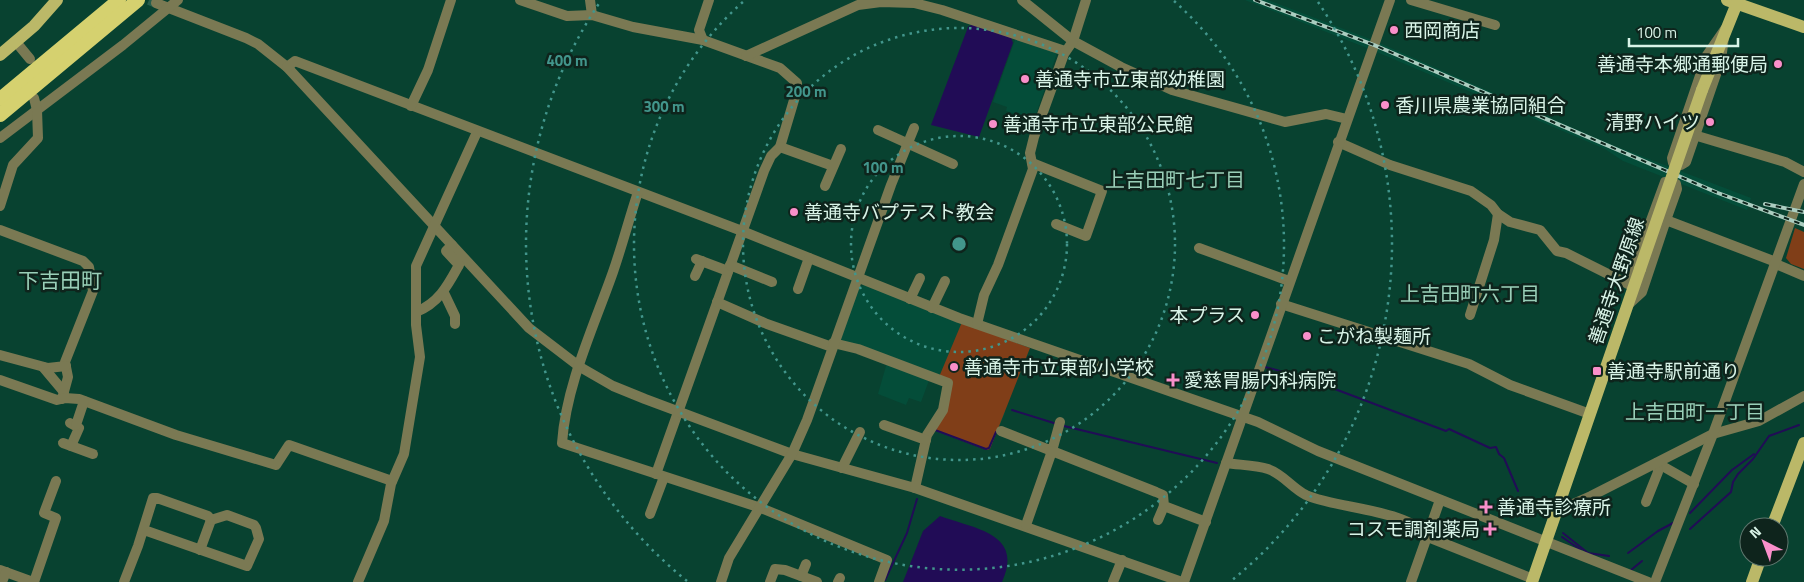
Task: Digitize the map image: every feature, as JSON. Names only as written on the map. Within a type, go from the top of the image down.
[{"type":"highway","points":[[0,100],[119,0]]},
{"type":"highway","points":[[0,115],[138,0]]},
{"type":"main road","points":[[0,55],[16,42],[57,0]]},
{"type":"main road","points":[[1735,1],[1804,27]]},
{"type":"main road","name":"善通寺大野原線","points":[[1532,580],[1630,303],[1702,90],[1735,1]]},
{"type":"main road","points":[[1776,517],[1804,445]]},
{"type":"main road","points":[[1752,582],[1757,567]]},
{"type":"street","points":[[0,138],[124,45],[178,0]]},
{"type":"street","points":[[412,106],[428,70],[451,0]]},
{"type":"street","points":[[520,0],[567,16],[592,15],[633,27],[703,40],[780,68],[797,83],[797,90],[780,147],[771,156],[764,171],[678,412],[650,514]]},
{"type":"street","points":[[590,0],[592,15]]},
{"type":"street","points":[[703,40],[699,30],[709,0]]},
{"type":"street","points":[[1022,0],[1073,41],[1113,63],[1172,90],[1285,122],[1326,114],[1347,119]]},
{"type":"street","points":[[977,324],[984,295],[998,265],[1033,169],[1030,153],[1034,138],[1065,51],[1073,41],[1086,0]]},
{"type":"street","points":[[156,3],[246,38],[287,67],[529,328],[580,367],[613,386],[792,454],[915,488],[1026,525],[1183,582],[1206,522],[1289,281],[1390,0]]},
{"type":"street","points":[[1411,0],[1495,25]]},
{"type":"street","points":[[746,56],[858,5],[881,2],[914,3],[933,8],[1065,51]]},
{"type":"street","points":[[1725,29],[1721,60],[1686,162],[1681,165],[1672,163],[1672,158],[1707,55],[1725,29]]},
{"type":"street","points":[[16,42],[30,59]]},
{"type":"street","points":[[287,67],[295,61],[477,132],[742,231],[932,308],[1243,417],[1318,451],[1648,582]]},
{"type":"street","points":[[0,206],[13,165],[38,138],[37,110],[34,98]]},
{"type":"street","points":[[721,582],[729,558],[792,454],[819,387],[832,345],[859,279],[891,185],[914,128]]},
{"type":"street","points":[[878,130],[953,164]]},
{"type":"street","points":[[358,582],[384,521],[392,481],[404,454],[420,357],[416,312],[416,266],[477,132]]},
{"type":"street","points":[[1694,135],[1785,162],[1804,172]]},
{"type":"street","points":[[1338,142],[1390,166],[1471,190],[1492,205],[1498,214],[1510,222],[1540,230],[1557,251],[1566,252],[1628,284]]},
{"type":"street","points":[[780,147],[834,166]]},
{"type":"street","points":[[825,186],[841,149]]},
{"type":"street","points":[[1032,163],[1102,191],[1086,236],[1056,224]]},
{"type":"street","points":[[1665,182],[1676,184],[1676,189],[1642,292],[1630,303],[1628,284],[1665,182]]},
{"type":"street","points":[[1655,582],[1713,434],[1804,184]]},
{"type":"street","points":[[638,192],[580,367],[563,426],[562,443],[761,508],[887,560],[879,582]]},
{"type":"street","points":[[1470,315],[1494,240],[1498,214]]},
{"type":"street","points":[[1666,220],[1776,263],[1804,276]]},
{"type":"street","points":[[0,230],[83,261],[89,267],[92,285],[91,298],[83,310],[65,362],[68,376],[63,396]]},
{"type":"street","points":[[416,312],[434,302],[444,293],[459,265],[446,250],[452,245]]},
{"type":"street","points":[[1199,248],[1289,281]]},
{"type":"street","points":[[798,289],[809,258]]},
{"type":"street","points":[[695,276],[699,260],[772,282]]},
{"type":"street","points":[[910,299],[920,278]]},
{"type":"street","points":[[932,308],[944,280]]},
{"type":"street","points":[[444,293],[455,316],[455,324]]},
{"type":"street","points":[[717,302],[767,324],[832,345],[858,349],[948,383],[943,410],[926,440],[915,488]]},
{"type":"street","points":[[1281,304],[1469,364],[1510,385],[1590,414]]},
{"type":"street","points":[[0,356],[43,367],[60,369],[66,366]]},
{"type":"street","points":[[43,367],[63,396]]},
{"type":"street","points":[[0,380],[57,400],[63,396],[72,397],[176,435],[276,465],[288,445],[392,481]]},
{"type":"street","points":[[1558,506],[1571,505],[1713,434],[1759,421],[1804,396]]},
{"type":"street","points":[[84,401],[73,424],[79,428],[67,445],[93,454]]},
{"type":"street","points":[[1026,525],[1060,424]]},
{"type":"street","points":[[884,425],[926,440]]},
{"type":"street","points":[[1001,431],[1163,495],[1164,506],[1158,520]]},
{"type":"street","points":[[842,468],[860,432]]},
{"type":"street","points":[[1226,463],[1267,468],[1282,476],[1306,495],[1393,516],[1424,531],[1428,537],[1532,580]]},
{"type":"street","points":[[1657,463],[1694,484]]},
{"type":"street","points":[[1646,502],[1658,472],[1657,463]]},
{"type":"street","points":[[2,582],[3,571],[34,582],[56,518],[44,513],[56,481]]},
{"type":"street","points":[[124,582],[154,498],[208,516],[210,520]]},
{"type":"street","points":[[1411,582],[1440,500]]},
{"type":"street","points":[[1164,506],[1206,522]]},
{"type":"street","points":[[144,530],[247,566],[257,548],[259,533],[254,525],[227,515],[210,520]]},
{"type":"street","points":[[200,550],[210,520]]},
{"type":"street","points":[[1113,582],[1122,560]]},
{"type":"street","points":[[801,576],[806,564]]},
{"type":"street","points":[[770,582],[775,569],[785,570],[817,582]]},
{"type":"shaded area","points":[[1245,0],[1268,0],[1375,41],[1607,143],[1751,198],[1747,210],[1623,161],[1605,149],[1372,50]]},
{"type":"shaded area","points":[[973,24],[1011,37],[1013,43],[979,137],[931,125],[968,27]]},
{"type":"shaded area","name":"善通寺市立東部幼稚園","points":[[1016,37],[1056,50],[1056,56],[1034,120],[1006,111],[1007,107],[993,102]]},
{"type":"shaded area","points":[[1795,228],[1804,232],[1804,269],[1791,264],[1786,258]]},
{"type":"shaded area","name":"善通寺市立東部小学校","points":[[864,284],[981,330],[1005,413],[990,449],[987,450],[936,432],[951,382],[931,375],[921,402],[909,398],[906,405],[878,394],[888,359],[839,342],[859,289]]},
{"type":"shaded area","points":[[962,322],[1030,348],[990,449],[987,450],[934,430],[952,382],[939,377]]},
{"type":"shaded area","points":[[940,516],[981,530],[992,535],[1001,543],[1007,553],[1007,566],[1002,582],[903,582],[923,531]]},
{"type":"waterway","points":[[1265,367],[1303,377],[1446,431],[1449,429],[1490,448],[1496,447],[1499,454],[1504,458],[1518,491]]},
{"type":"waterway","points":[[1012,410],[1057,424]]},
{"type":"waterway","points":[[1690,529],[1731,492],[1733,482],[1738,474],[1753,459],[1769,436],[1799,425]]},
{"type":"waterway","points":[[1064,426],[1217,463]]},
{"type":"waterway","points":[[935,430],[986,449],[989,448],[996,432]]},
{"type":"waterway","points":[[1690,513],[1732,470],[1754,454]]},
{"type":"waterway","points":[[885,580],[907,533],[917,499]]},
{"type":"waterway","points":[[1628,553],[1658,531],[1673,523]]},
{"type":"waterway","points":[[1563,533],[1588,553],[1609,556]]},
{"type":"waterway","points":[[1562,537],[1581,550]]},
{"type":"waterway","points":[[1631,570],[1642,561]]},
{"type":"tunnel","points":[[149,0],[156,3]]},
{"type":"railway","points":[[1255,0],[1374,45],[1718,193],[1804,225]]},
{"type":"railway","points":[[1765,204],[1804,212]]},
{"type":"place","name":"西岡商店","points":[[1394,30]]},
{"type":"place","name":"善通寺本郷通郵便局","points":[[1778,64]]},
{"type":"place","name":"善通寺市立東部幼稚園","points":[[1025,79]]},
{"type":"place","name":"香川県農業協同組合","points":[[1385,105]]},
{"type":"place","name":"清野ハイツ","points":[[1710,122]]},
{"type":"place","name":"善通寺市立東部公民館","points":[[993,124]]},
{"type":"place","name":"善通寺バプテスト教会","points":[[794,212]]},
{"type":"place","name":"本プラス","points":[[1255,315]]},
{"type":"place","name":"こがね製麺所","points":[[1307,336]]},
{"type":"place","name":"善通寺市立東部小学校","points":[[954,367]]},
{"type":"place","name":"善通寺駅前通り","points":[[1597,371]]},
{"type":"place","name":"愛慈胃腸内科病院","points":[[1173,380]]},
{"type":"place","name":"善通寺診療所","points":[[1486,507]]},
{"type":"place","name":"コスモ調剤薬局","points":[[1490,529]]},
{"type":"district","name":"上吉田町七丁目","points":[[1175,180]]},
{"type":"district","name":"下吉田町","points":[[60,281]]},
{"type":"district","name":"上吉田町六丁目","points":[[1470,294]]},
{"type":"district","name":"上吉田町一丁目","points":[[1695,412]]}]
